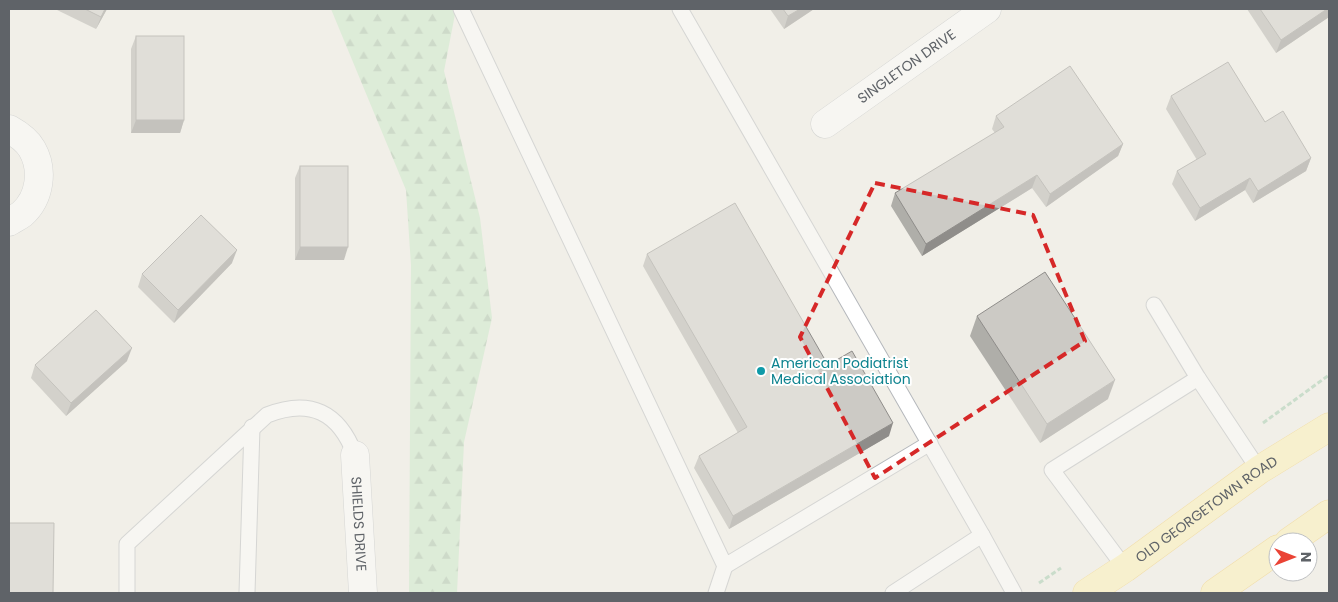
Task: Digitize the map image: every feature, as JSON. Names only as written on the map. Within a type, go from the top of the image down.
[{"type":"main road","name":"OLD GEORGETOWN ROAD","points":[[1087,593],[1125,568],[1259,470],[1329,429]]},
{"type":"main road","points":[[1303,532],[1329,514]]},
{"type":"main road","points":[[1216,593],[1268,556]]},
{"type":"street","name":"SINGLETON DRIVE","points":[[825,124],[987,9]]},
{"type":"street","points":[[9,130],[20,136],[32,149],[39,166],[39,184],[33,200],[22,214],[9,222]]},
{"type":"street","name":"SHIELDS DRIVE","points":[[355,455],[363,593]]},
{"type":"lane","points":[[461,9],[725,566]]},
{"type":"lane","points":[[680,9],[930,443],[1014,593]]},
{"type":"lane","points":[[1154,305],[1198,378],[1259,470]]},
{"type":"lane","points":[[1125,568],[1052,470],[1198,378]]},
{"type":"lane","points":[[127,593],[127,544],[267,415],[284,408],[303,408],[321,413],[336,423],[348,438],[355,455]]},
{"type":"lane","points":[[247,593],[252,427]]},
{"type":"lane","points":[[716,593],[725,566],[930,443]]},
{"type":"lane","points":[[893,593],[982,536]]},
{"type":"highlighted area","points":[[875,183],[1033,215],[1085,341],[875,478],[800,337]]},
{"type":"green space","points":[[331,9],[456,9],[444,71],[480,218],[492,318],[464,442],[457,593],[409,593],[411,265],[406,190]]},
{"type":"building","points":[[85,9],[105,9],[101,17]]},
{"type":"building","points":[[783,9],[800,9],[788,16]]},
{"type":"building","points":[[1260,9],[1327,9],[1281,40]]},
{"type":"building","points":[[136,36],[184,36],[184,120],[136,120]]},
{"type":"building","points":[[1228,62],[1265,122],[1283,111],[1311,158],[1258,191],[1250,178],[1200,208],[1177,171],[1206,154],[1171,96]]},
{"type":"building","points":[[1070,66],[1123,144],[1050,194],[1037,175],[926,244],[895,193],[1004,127],[996,116]]},
{"type":"building","points":[[300,166],[348,166],[348,247],[300,247]]},
{"type":"building","name":"American Podiatrist Medical Association","points":[[735,203],[828,365],[852,351],[893,423],[733,516],[699,456],[747,427],[647,254]]},
{"type":"building","points":[[201,215],[237,250],[178,310],[142,274]]},
{"type":"building","points":[[1045,272],[1115,380],[1047,424],[977,316]]},
{"type":"building","points":[[96,310],[132,348],[71,403],[35,365]]},
{"type":"building","points":[[9,523],[54,523],[53,593],[9,593]]},
{"type":"place","name":"American Podiatrist Medical Association","points":[[761,371]]}]
